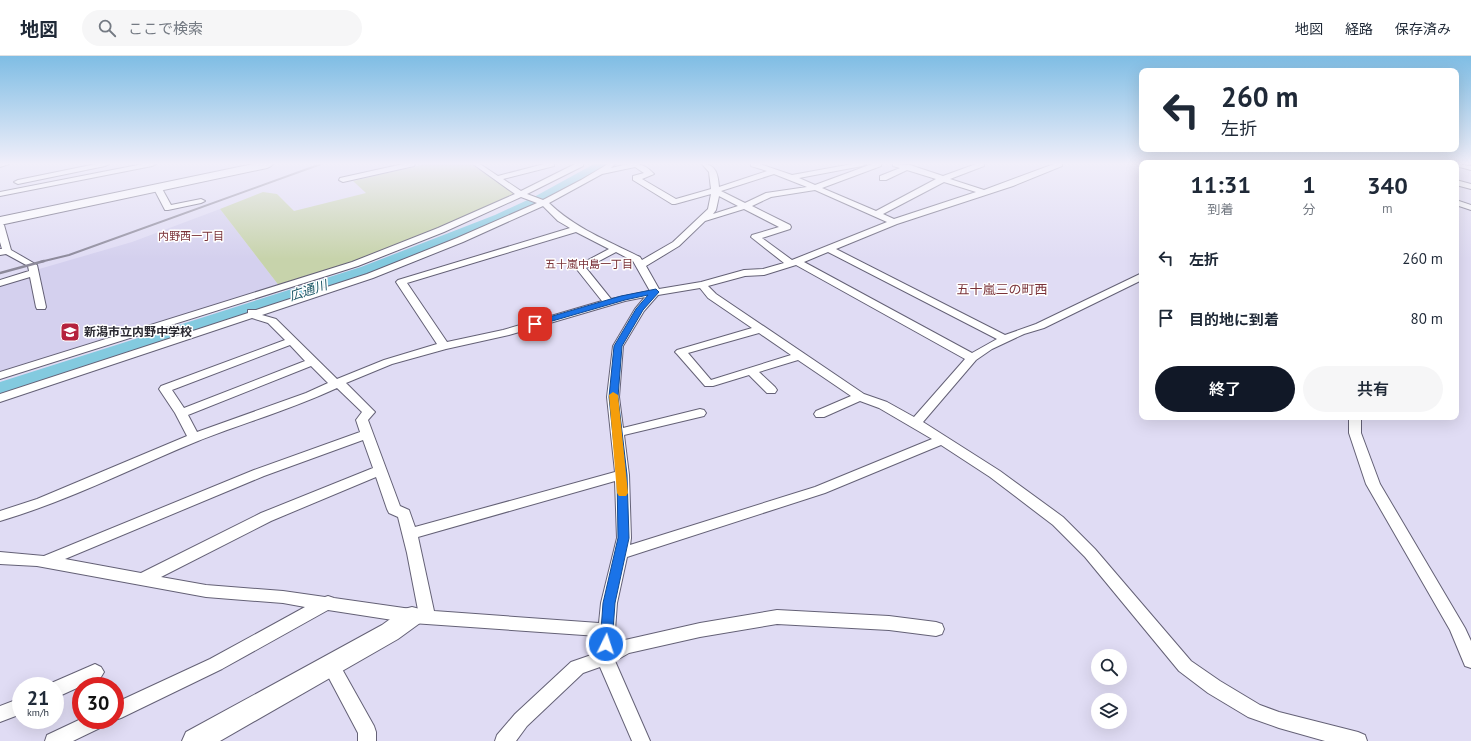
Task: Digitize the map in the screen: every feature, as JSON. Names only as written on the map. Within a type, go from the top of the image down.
[{"type":"main road","points":[[0,221],[116,196]]},
{"type":"street","points":[[162,196],[168,208],[201,201]]},
{"type":"street","points":[[0,376],[355,264],[441,230],[518,196]]},
{"type":"street","points":[[527,196],[543,202],[561,219],[577,229],[637,259],[656,292]]},
{"type":"street","points":[[0,398],[370,276],[460,240],[555,196]]},
{"type":"street","points":[[665,196],[675,202],[696,196]]},
{"type":"street","points":[[641,265],[676,244],[705,219],[712,210],[714,196]]},
{"type":"street","points":[[724,196],[787,227],[755,237],[794,263],[972,358]]},
{"type":"street","points":[[705,219],[745,206],[767,196]]},
{"type":"street","points":[[832,196],[874,215],[894,222]]},
{"type":"street","points":[[874,215],[910,196]]},
{"type":"street","points":[[0,516],[42,502],[194,438],[310,396],[361,372],[388,362],[444,346],[506,333],[608,302],[656,292],[702,285],[744,273],[764,272],[829,250],[894,222],[976,196]]},
{"type":"street","points":[[1459,203],[1471,208]]},
{"type":"street","points":[[0,224],[4,252],[32,265],[42,307]]},
{"type":"street","points":[[444,346],[401,282],[577,229]]},
{"type":"street","points":[[608,302],[580,267],[616,249]]},
{"type":"street","points":[[829,250],[1005,339]]},
{"type":"street","points":[[0,283],[33,273]]},
{"type":"street","points":[[915,423],[972,358],[988,347],[1020,332],[1040,326],[1139,277]]},
{"type":"street","points":[[702,285],[712,296],[860,397],[883,404],[915,423],[995,474],[1058,521],[1090,553],[1186,666],[1214,687],[1254,711],[1279,720],[1358,741]]},
{"type":"street","points":[[641,741],[605,658],[609,603],[624,538],[622,475],[613,397],[618,346],[640,309],[656,292]]},
{"type":"street","points":[[244,302],[257,317],[272,321],[333,382],[337,383],[369,412],[362,420],[366,434],[394,509],[404,514],[415,553],[419,616]]},
{"type":"street","points":[[762,329],[681,352],[708,384],[800,356]]},
{"type":"street","points":[[194,438],[181,413],[165,389],[292,341]]},
{"type":"street","points":[[181,413],[312,362]]},
{"type":"street","points":[[751,370],[771,390]]},
{"type":"street","points":[[820,414],[860,397]]},
{"type":"street","points":[[617,433],[700,413]]},
{"type":"street","points":[[1356,420],[1355,433],[1373,484],[1457,628],[1471,661]]},
{"type":"street","points":[[46,561],[259,473],[366,434]]},
{"type":"street","points":[[621,552],[820,490],[942,440]]},
{"type":"street","points":[[143,579],[266,517],[380,470]]},
{"type":"street","points":[[409,534],[622,475]]},
{"type":"street","points":[[0,558],[46,561],[206,591],[328,602],[419,616],[546,627],[607,630]]},
{"type":"street","points":[[124,708],[216,664],[328,602]]},
{"type":"street","points":[[195,741],[419,616]]},
{"type":"street","points":[[504,741],[522,720],[577,667],[605,658],[625,647],[700,630],[777,617],[889,623],[936,629]]},
{"type":"street","points":[[331,665],[367,732],[368,741]]},
{"type":"street","points":[[64,686],[95,672]]},
{"type":"street","points":[[0,714],[12,709]]},
{"type":"street","points":[[54,741],[79,729]]},
{"type":"shaded area","name":"新潟市立内野中学校","points":[[220,209],[280,287],[0,376],[0,286],[22,274],[132,242]]},
{"type":"green space","points":[[253,196],[279,196],[294,211],[354,196],[511,196],[392,249],[280,287],[220,209]]},
{"type":"waterway","name":"広通川","points":[[0,389],[367,271],[501,218],[546,196]]},
{"type":"railway","points":[[43,261],[69,255],[232,196]]},
{"type":"railway","points":[[0,273],[43,261]]},
{"type":"slow traffic","points":[[613,395],[623,493]]},
{"type":"place","name":"新潟市立内野中学校","points":[[70,332]]},
{"type":"district","name":"内野西一丁目","points":[[191,236]]},
{"type":"district","name":"五十嵐中島一丁目","points":[[589,264]]},
{"type":"district","name":"五十嵐三の町西","points":[[1002,289]]},
{"type":"route","points":[[535,324],[624,298],[656,292],[640,309],[618,346],[613,397],[622,475],[624,538],[609,603],[606,644]]}]
